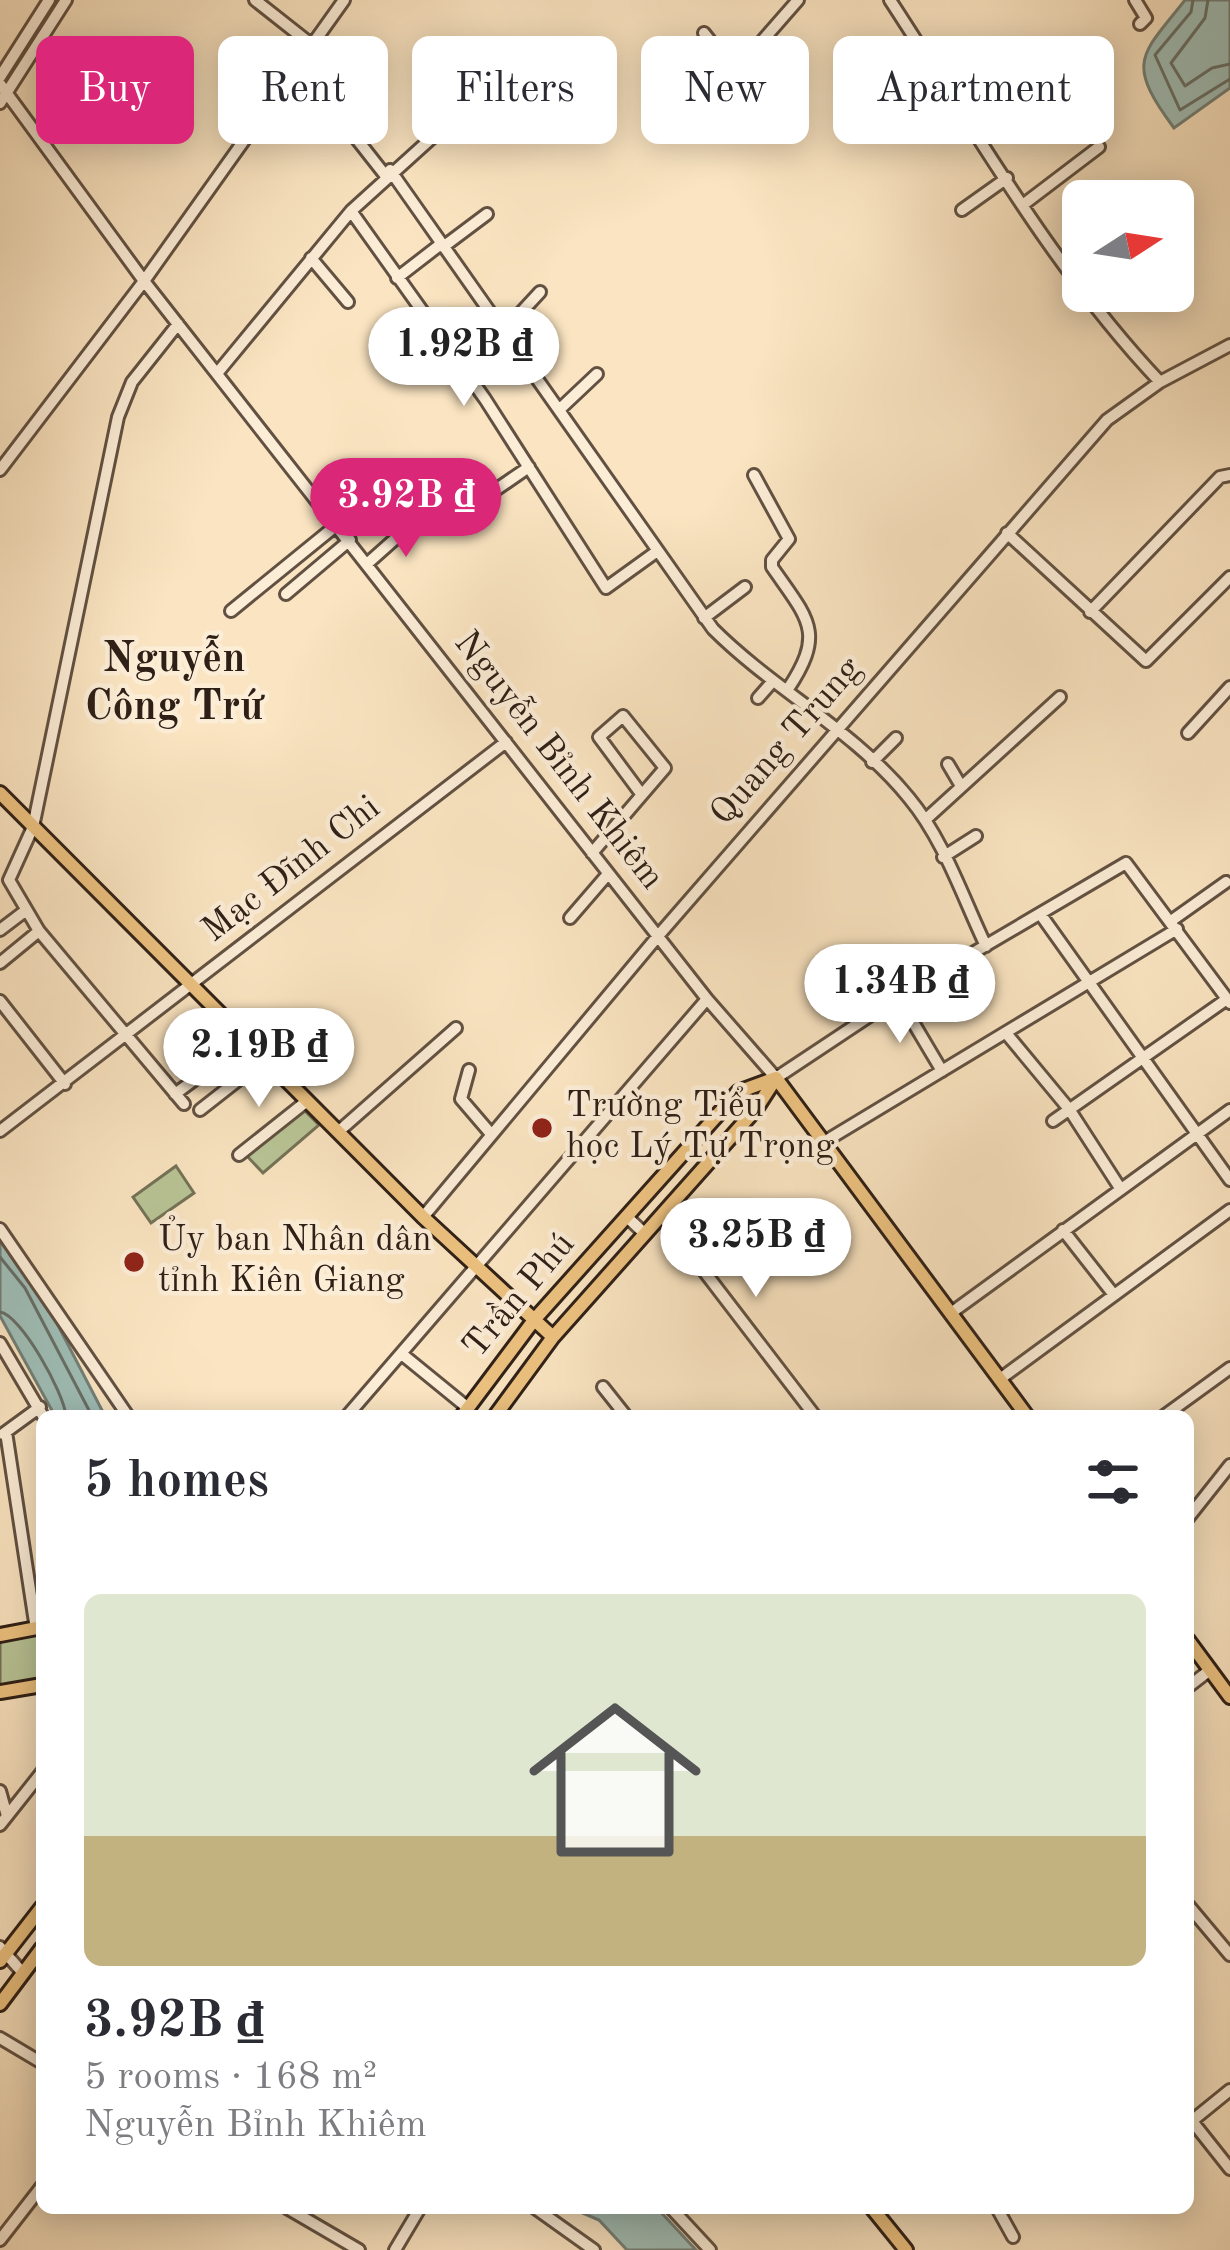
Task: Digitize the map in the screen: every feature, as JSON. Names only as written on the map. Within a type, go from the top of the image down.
[{"type":"main road","points":[[0,793],[423,1217],[553,1337]]},
{"type":"main road","name":"Nguyễn Bỉnh Khiêm","points":[[776,1078],[1023,1410]]},
{"type":"main road","name":"Trần Phú","points":[[499,1410],[553,1337],[756,1109],[776,1078]]},
{"type":"main road","name":"Trần Phú","points":[[471,1410],[534,1320],[738,1092],[776,1078]]},
{"type":"main road","points":[[0,1635],[36,1629]]},
{"type":"main road","points":[[1194,1648],[1230,1697]]},
{"type":"main road","points":[[0,1692],[36,1686]]},
{"type":"main road","points":[[1,1954],[36,1914]]},
{"type":"main road","points":[[0,2004],[36,1955]]},
{"type":"main road","points":[[877,2214],[905,2250]]},
{"type":"street","points":[[2,90],[49,0]]},
{"type":"street","points":[[2,90],[66,0]]},
{"type":"street","points":[[255,0],[301,36]]},
{"type":"street","points":[[318,36],[344,0]]},
{"type":"street","points":[[704,33],[735,72],[798,0]]},
{"type":"street","points":[[890,0],[914,36]]},
{"type":"street","points":[[1135,0],[1146,18],[1140,23]]},
{"type":"street","name":"Nguyễn Bỉnh Khiêm","points":[[2,90],[144,281],[219,371],[608,874],[706,999],[776,1078]]},
{"type":"street","points":[[0,470],[242,144]]},
{"type":"street","points":[[363,144],[561,408],[704,618],[773,681],[838,730],[925,820],[986,946]]},
{"type":"street","points":[[219,371],[351,211],[423,144]]},
{"type":"street","points":[[985,144],[1107,326],[1160,382]]},
{"type":"street","points":[[1024,204],[1099,147]]},
{"type":"street","points":[[962,210],[1007,178]]},
{"type":"street","points":[[351,211],[529,466],[606,587],[656,552]]},
{"type":"street","points":[[397,278],[487,214]]},
{"type":"street","points":[[311,258],[348,302]]},
{"type":"street","points":[[504,331],[540,292]]},
{"type":"street","points":[[178,324],[132,382],[118,416],[33,827],[5,875],[39,931],[179,1099],[217,1063]]},
{"type":"street","name":"Quang Trung","points":[[423,1217],[658,936],[1107,420],[1160,382],[1230,345]]},
{"type":"street","points":[[561,408],[597,374]]},
{"type":"street","points":[[368,563],[432,506],[446,524],[529,466]]},
{"type":"street","points":[[754,475],[789,539],[772,560],[772,567],[810,626],[811,651],[788,689]]},
{"type":"street","points":[[1090,612],[1220,477],[1230,475]]},
{"type":"street","points":[[231,611],[338,524]]},
{"type":"street","points":[[1007,533],[1146,661],[1230,577]]},
{"type":"street","points":[[286,594],[350,541]]},
{"type":"street","points":[[704,618],[745,587]]},
{"type":"street","points":[[758,698],[773,681]]},
{"type":"street","points":[[1188,733],[1230,687]]},
{"type":"street","points":[[925,820],[1060,697]]},
{"type":"street","points":[[592,853],[642,794],[665,765],[623,716],[599,737],[642,794]]},
{"type":"street","points":[[872,762],[896,738]]},
{"type":"street","name":"Mạc Đĩnh Chi","points":[[0,1131],[506,742]]},
{"type":"street","points":[[948,764],[961,786]]},
{"type":"street","points":[[944,857],[976,836]]},
{"type":"street","points":[[776,1078],[898,997],[1120,864],[1134,868],[1229,1001],[1053,1120]]},
{"type":"street","points":[[570,918],[608,874]]},
{"type":"street","points":[[824,1142],[1088,982],[1174,925],[1226,882]]},
{"type":"street","points":[[0,930],[25,911]]},
{"type":"street","points":[[1041,915],[1230,1180]]},
{"type":"street","points":[[0,964],[39,931]]},
{"type":"street","points":[[898,997],[942,1071]]},
{"type":"street","points":[[353,1410],[706,999]]},
{"type":"street","points":[[0,1001],[65,1084]]},
{"type":"street","points":[[338,1132],[456,1028]]},
{"type":"street","points":[[1006,1033],[1069,1109],[1120,1189]]},
{"type":"street","points":[[200,1110],[265,1059]]},
{"type":"street","points":[[469,1070],[461,1099],[491,1134]]},
{"type":"street","points":[[239,1154],[307,1101]]},
{"type":"street","points":[[951,1313],[1230,1110]]},
{"type":"street","points":[[1000,1378],[1230,1210]]},
{"type":"street","points":[[661,1215],[810,1410]]},
{"type":"street","points":[[627,1217],[644,1233]]},
{"type":"street","points":[[0,1229],[124,1410]]},
{"type":"street","points":[[1063,1230],[1114,1295]]},
{"type":"street","points":[[0,1343],[40,1410]]},
{"type":"street","points":[[404,1354],[466,1410]]},
{"type":"street","points":[[1172,1410],[1230,1368]]},
{"type":"street","points":[[603,1388],[621,1410]]},
{"type":"street","points":[[36,1415],[3,1434],[36,1612]]},
{"type":"street","points":[[1194,1510],[1230,1465]]},
{"type":"street","points":[[1194,1685],[1230,1668]]},
{"type":"street","points":[[4,1821],[36,1780]]},
{"type":"street","points":[[0,1791],[4,1821]]},
{"type":"street","points":[[1194,1911],[1230,1955]]},
{"type":"street","points":[[1,1954],[22,1972]]},
{"type":"street","points":[[0,2038],[36,2059]]},
{"type":"street","points":[[1230,2090],[1194,2122],[1230,2169]]},
{"type":"street","points":[[0,2240],[5,2224],[36,2192]]},
{"type":"street","points":[[297,2214],[358,2250]]},
{"type":"street","points":[[395,2250],[416,2214]]},
{"type":"street","points":[[544,2214],[594,2250]]},
{"type":"street","points":[[677,2214],[710,2250]]},
{"type":"street","points":[[1000,2214],[1013,2237]]},
{"type":"street","points":[[570,2250],[579,2236]]},
{"type":"green space","points":[[303,1109],[319,1125],[263,1173],[246,1155]]},
{"type":"green space","points":[[176,1166],[194,1193],[151,1223],[133,1197]]},
{"type":"green space","points":[[36,1632],[36,1682],[0,1688],[0,1639]]},
{"type":"water","points":[[1185,0],[1230,0],[1230,88],[1174,128],[1149,87],[1145,60],[1149,47]]},
{"type":"water","points":[[0,1238],[35,1281],[102,1410],[52,1410],[0,1316]]},
{"type":"water","points":[[585,2214],[663,2214],[696,2250],[627,2250],[599,2220]]},
{"type":"place","name":"Trường Tiểu học Lý Tự Trọng","points":[[542,1128]]},
{"type":"place","name":"Ủy ban Nhân dân tỉnh Kiên Giang","points":[[134,1262]]},
{"type":"district","name":"Nguyễn Công Trứ","points":[[174,684]]}]
